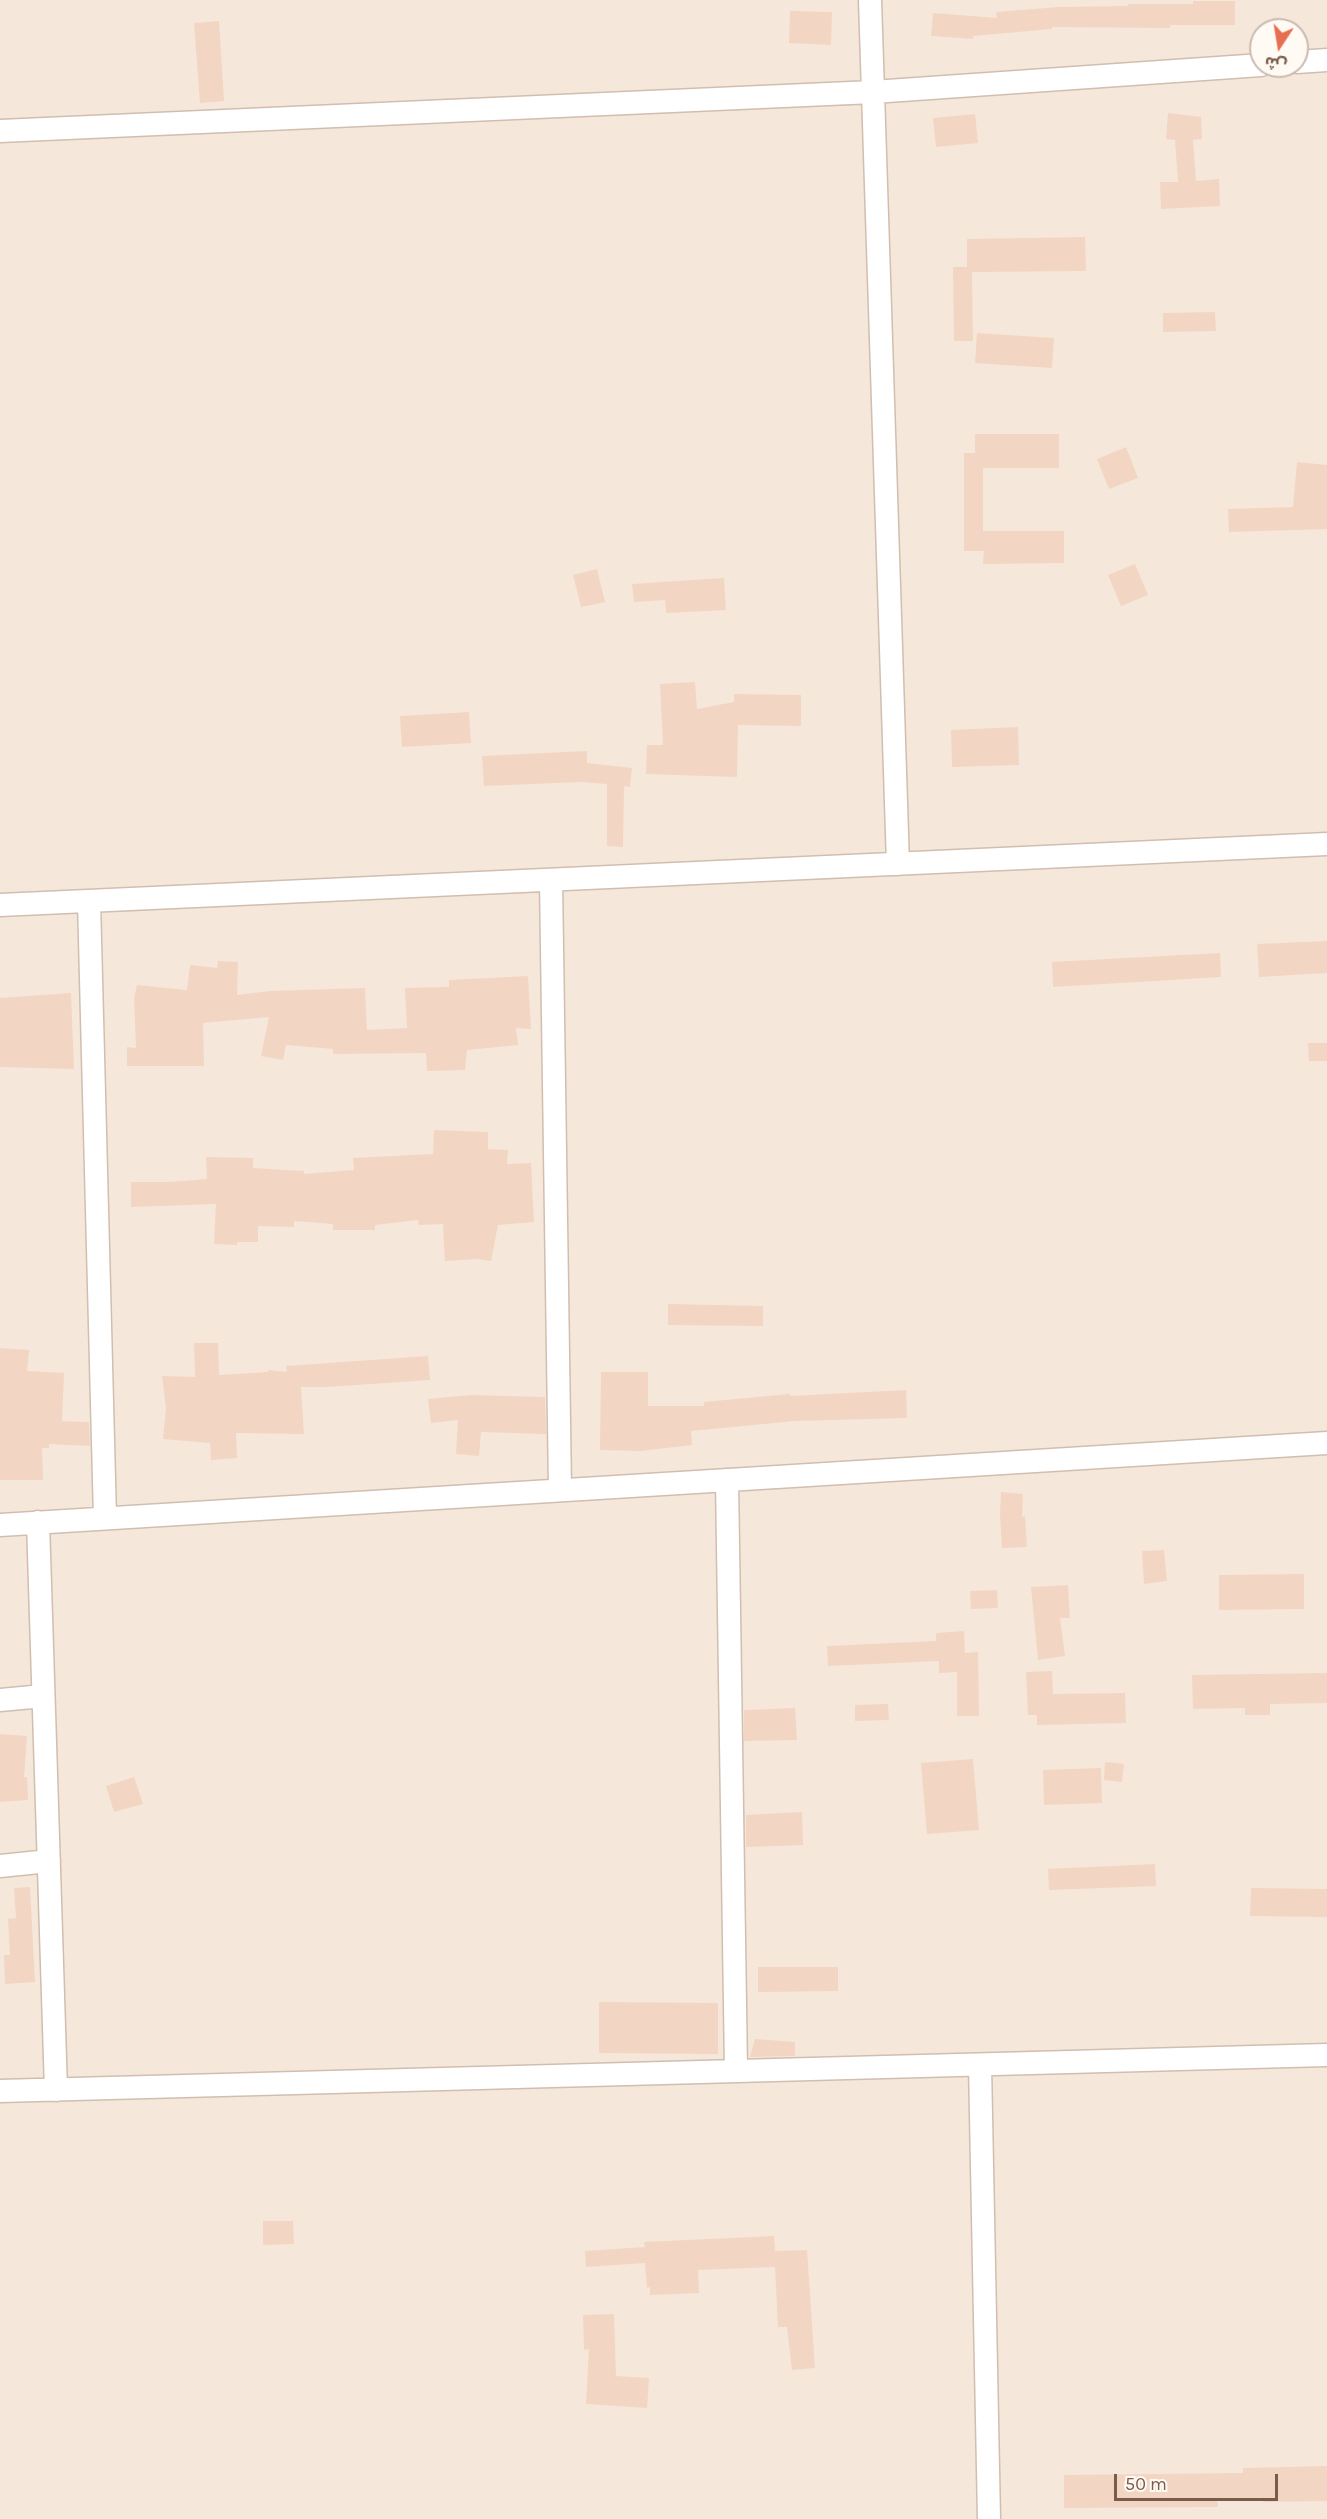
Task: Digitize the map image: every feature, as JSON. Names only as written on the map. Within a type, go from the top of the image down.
[{"type":"street","points":[[870,0],[898,864]]},
{"type":"street","points":[[1309,61],[1327,60]]},
{"type":"street","points":[[0,131],[873,92],[1249,66]]},
{"type":"street","points":[[0,905],[1327,844]]},
{"type":"street","points":[[551,880],[560,1490]]},
{"type":"street","points":[[89,901],[105,1518]]},
{"type":"street","points":[[0,1525],[1327,1443]]},
{"type":"street","points":[[728,1480],[736,2072]]},
{"type":"street","points":[[38,1522],[56,2090]]},
{"type":"street","points":[[0,1700],[43,1696]]},
{"type":"street","points":[[0,1866],[49,1861]]},
{"type":"street","points":[[0,2091],[1327,2055]]},
{"type":"street","points":[[980,2065],[989,2519]]},
{"type":"shaded area","points":[[0,0],[1327,0],[1327,2519],[0,2519]]},
{"type":"building","points":[[1193,1],[1235,1],[1235,25],[1170,25],[1170,28],[1052,27],[1052,29],[973,36],[973,39],[931,36],[933,13],[997,18],[996,12],[1059,7],[1128,6],[1128,4],[1193,4]]},
{"type":"building","points":[[790,11],[832,12],[831,45],[789,43]]},
{"type":"building","points":[[219,21],[224,101],[200,103],[194,23]]},
{"type":"building","points":[[1168,113],[1201,117],[1202,139],[1193,140],[1196,181],[1219,179],[1220,206],[1161,209],[1160,182],[1178,182],[1175,140],[1166,139]]},
{"type":"building","points":[[975,114],[978,143],[936,147],[933,118]]},
{"type":"building","points":[[1085,237],[1086,271],[972,272],[973,341],[954,341],[953,267],[967,267],[967,239]]},
{"type":"building","points":[[1215,312],[1216,331],[1163,332],[1163,313]]},
{"type":"building","points":[[977,333],[1054,338],[1052,368],[975,363]]},
{"type":"building","points":[[975,434],[1059,434],[1059,468],[983,468],[983,531],[1064,531],[1064,563],[983,564],[984,551],[964,551],[964,453],[975,453]]},
{"type":"building","points":[[1126,447],[1138,478],[1109,489],[1097,459]]},
{"type":"building","points":[[1297,462],[1327,465],[1327,529],[1229,532],[1228,509],[1293,507]]},
{"type":"building","points":[[1135,564],[1148,595],[1121,606],[1108,575]]},
{"type":"building","points":[[597,569],[605,602],[581,607],[573,575]]},
{"type":"building","points":[[724,578],[726,610],[666,613],[665,600],[634,602],[632,584]]},
{"type":"building","points":[[695,682],[697,709],[734,702],[734,694],[801,695],[801,726],[738,725],[737,777],[646,774],[647,745],[663,745],[660,684]]},
{"type":"building","points":[[469,712],[471,743],[402,747],[400,716]]},
{"type":"building","points":[[1018,727],[1019,765],[952,767],[951,730]]},
{"type":"building","points":[[587,751],[587,763],[632,768],[630,787],[624,786],[623,847],[607,846],[607,784],[581,782],[484,786],[482,756]]},
{"type":"building","points":[[1327,941],[1327,973],[1259,977],[1257,944]]},
{"type":"building","points":[[1220,953],[1221,977],[1053,987],[1052,962]]},
{"type":"building","points":[[218,961],[238,962],[237,995],[270,991],[365,988],[367,1030],[407,1028],[405,988],[449,987],[449,980],[528,976],[531,1029],[516,1028],[518,1045],[467,1050],[465,1070],[427,1071],[426,1053],[333,1054],[333,1049],[286,1045],[283,1060],[261,1056],[269,1017],[203,1023],[204,1066],[127,1066],[127,1047],[136,1048],[134,998],[137,985],[187,990],[190,965],[217,968]]},
{"type":"building","points":[[71,993],[74,1069],[0,1067],[0,998]]},
{"type":"building","points":[[1308,1043],[1327,1043],[1327,1061],[1309,1061]]},
{"type":"building","points":[[434,1130],[488,1132],[488,1149],[508,1150],[507,1164],[531,1163],[534,1222],[498,1225],[491,1261],[478,1259],[445,1261],[443,1224],[419,1225],[418,1220],[375,1225],[375,1230],[333,1230],[333,1224],[294,1221],[294,1227],[258,1226],[258,1242],[237,1242],[237,1245],[214,1244],[216,1204],[131,1207],[131,1182],[207,1179],[206,1157],[253,1158],[253,1168],[304,1171],[304,1174],[354,1170],[353,1158],[433,1154]]},
{"type":"building","points":[[668,1304],[763,1306],[763,1326],[668,1325]]},
{"type":"building","points":[[194,1343],[218,1343],[219,1375],[268,1372],[268,1370],[287,1372],[286,1366],[428,1356],[430,1380],[301,1387],[304,1434],[236,1433],[237,1458],[211,1460],[210,1443],[163,1439],[166,1408],[162,1376],[195,1377]]},
{"type":"building","points":[[0,1348],[29,1350],[27,1371],[64,1373],[62,1421],[89,1422],[90,1446],[49,1444],[49,1448],[42,1448],[43,1480],[0,1480]]},
{"type":"building","points":[[601,1372],[648,1372],[648,1406],[704,1406],[704,1402],[790,1394],[790,1396],[906,1390],[907,1418],[795,1421],[691,1431],[692,1445],[641,1451],[600,1450]]},
{"type":"building","points":[[470,1395],[545,1397],[546,1434],[481,1432],[479,1456],[456,1454],[458,1420],[431,1423],[428,1399]]},
{"type":"building","points":[[1001,1492],[1023,1494],[1022,1517],[1025,1516],[1027,1547],[1002,1548]]},
{"type":"building","points":[[1164,1550],[1167,1581],[1144,1584],[1142,1551]]},
{"type":"building","points":[[1304,1574],[1304,1609],[1219,1610],[1219,1575]]},
{"type":"building","points":[[1068,1585],[1070,1618],[1060,1618],[1065,1656],[1038,1660],[1031,1587]]},
{"type":"building","points":[[997,1590],[998,1608],[971,1609],[970,1591]]},
{"type":"building","points":[[964,1631],[965,1653],[978,1652],[979,1716],[957,1716],[957,1672],[939,1673],[939,1661],[828,1666],[827,1646],[936,1641],[936,1633]]},
{"type":"building","points":[[1052,1671],[1053,1694],[1125,1693],[1126,1723],[1037,1725],[1037,1715],[1028,1715],[1026,1672]]},
{"type":"building","points":[[1327,1673],[1327,1703],[1270,1704],[1270,1715],[1245,1715],[1245,1708],[1193,1709],[1192,1675]]},
{"type":"building","points":[[888,1704],[889,1720],[855,1721],[855,1705]]},
{"type":"building","points":[[795,1708],[797,1740],[744,1741],[744,1710]]},
{"type":"building","points":[[0,1734],[27,1736],[24,1777],[27,1777],[28,1800],[0,1802]]},
{"type":"building","points":[[973,1759],[979,1830],[927,1834],[921,1763]]},
{"type":"building","points":[[1105,1762],[1124,1764],[1122,1782],[1104,1780]]},
{"type":"building","points":[[1101,1768],[1102,1803],[1044,1805],[1043,1770]]},
{"type":"building","points":[[134,1777],[143,1804],[114,1812],[106,1786]]},
{"type":"building","points":[[802,1812],[803,1845],[746,1847],[746,1815]]},
{"type":"building","points":[[1155,1864],[1156,1886],[1049,1890],[1048,1869]]},
{"type":"building","points":[[30,1887],[35,1982],[5,1984],[4,1955],[10,1955],[8,1919],[16,1918],[14,1888]]},
{"type":"building","points":[[1251,1888],[1327,1889],[1327,1917],[1250,1916]]},
{"type":"building","points":[[758,1967],[838,1967],[838,1991],[758,1992]]},
{"type":"building","points":[[599,2002],[718,2003],[718,2054],[599,2053]]},
{"type":"building","points":[[755,2039],[795,2042],[795,2056],[750,2057]]},
{"type":"building","points":[[263,2221],[293,2221],[294,2244],[263,2245]]},
{"type":"building","points":[[774,2236],[775,2251],[807,2250],[815,2368],[792,2370],[787,2327],[778,2327],[775,2267],[698,2270],[699,2293],[650,2295],[650,2287],[647,2288],[645,2263],[586,2267],[585,2251],[645,2247],[644,2242]]},
{"type":"building","points":[[614,2314],[616,2376],[649,2378],[647,2408],[586,2404],[589,2349],[584,2350],[583,2315]]},
{"type":"building","points":[[1327,2466],[1327,2501],[1263,2502],[1263,2500],[1217,2498],[1218,2507],[1064,2508],[1064,2475],[1243,2473],[1243,2468]]}]
